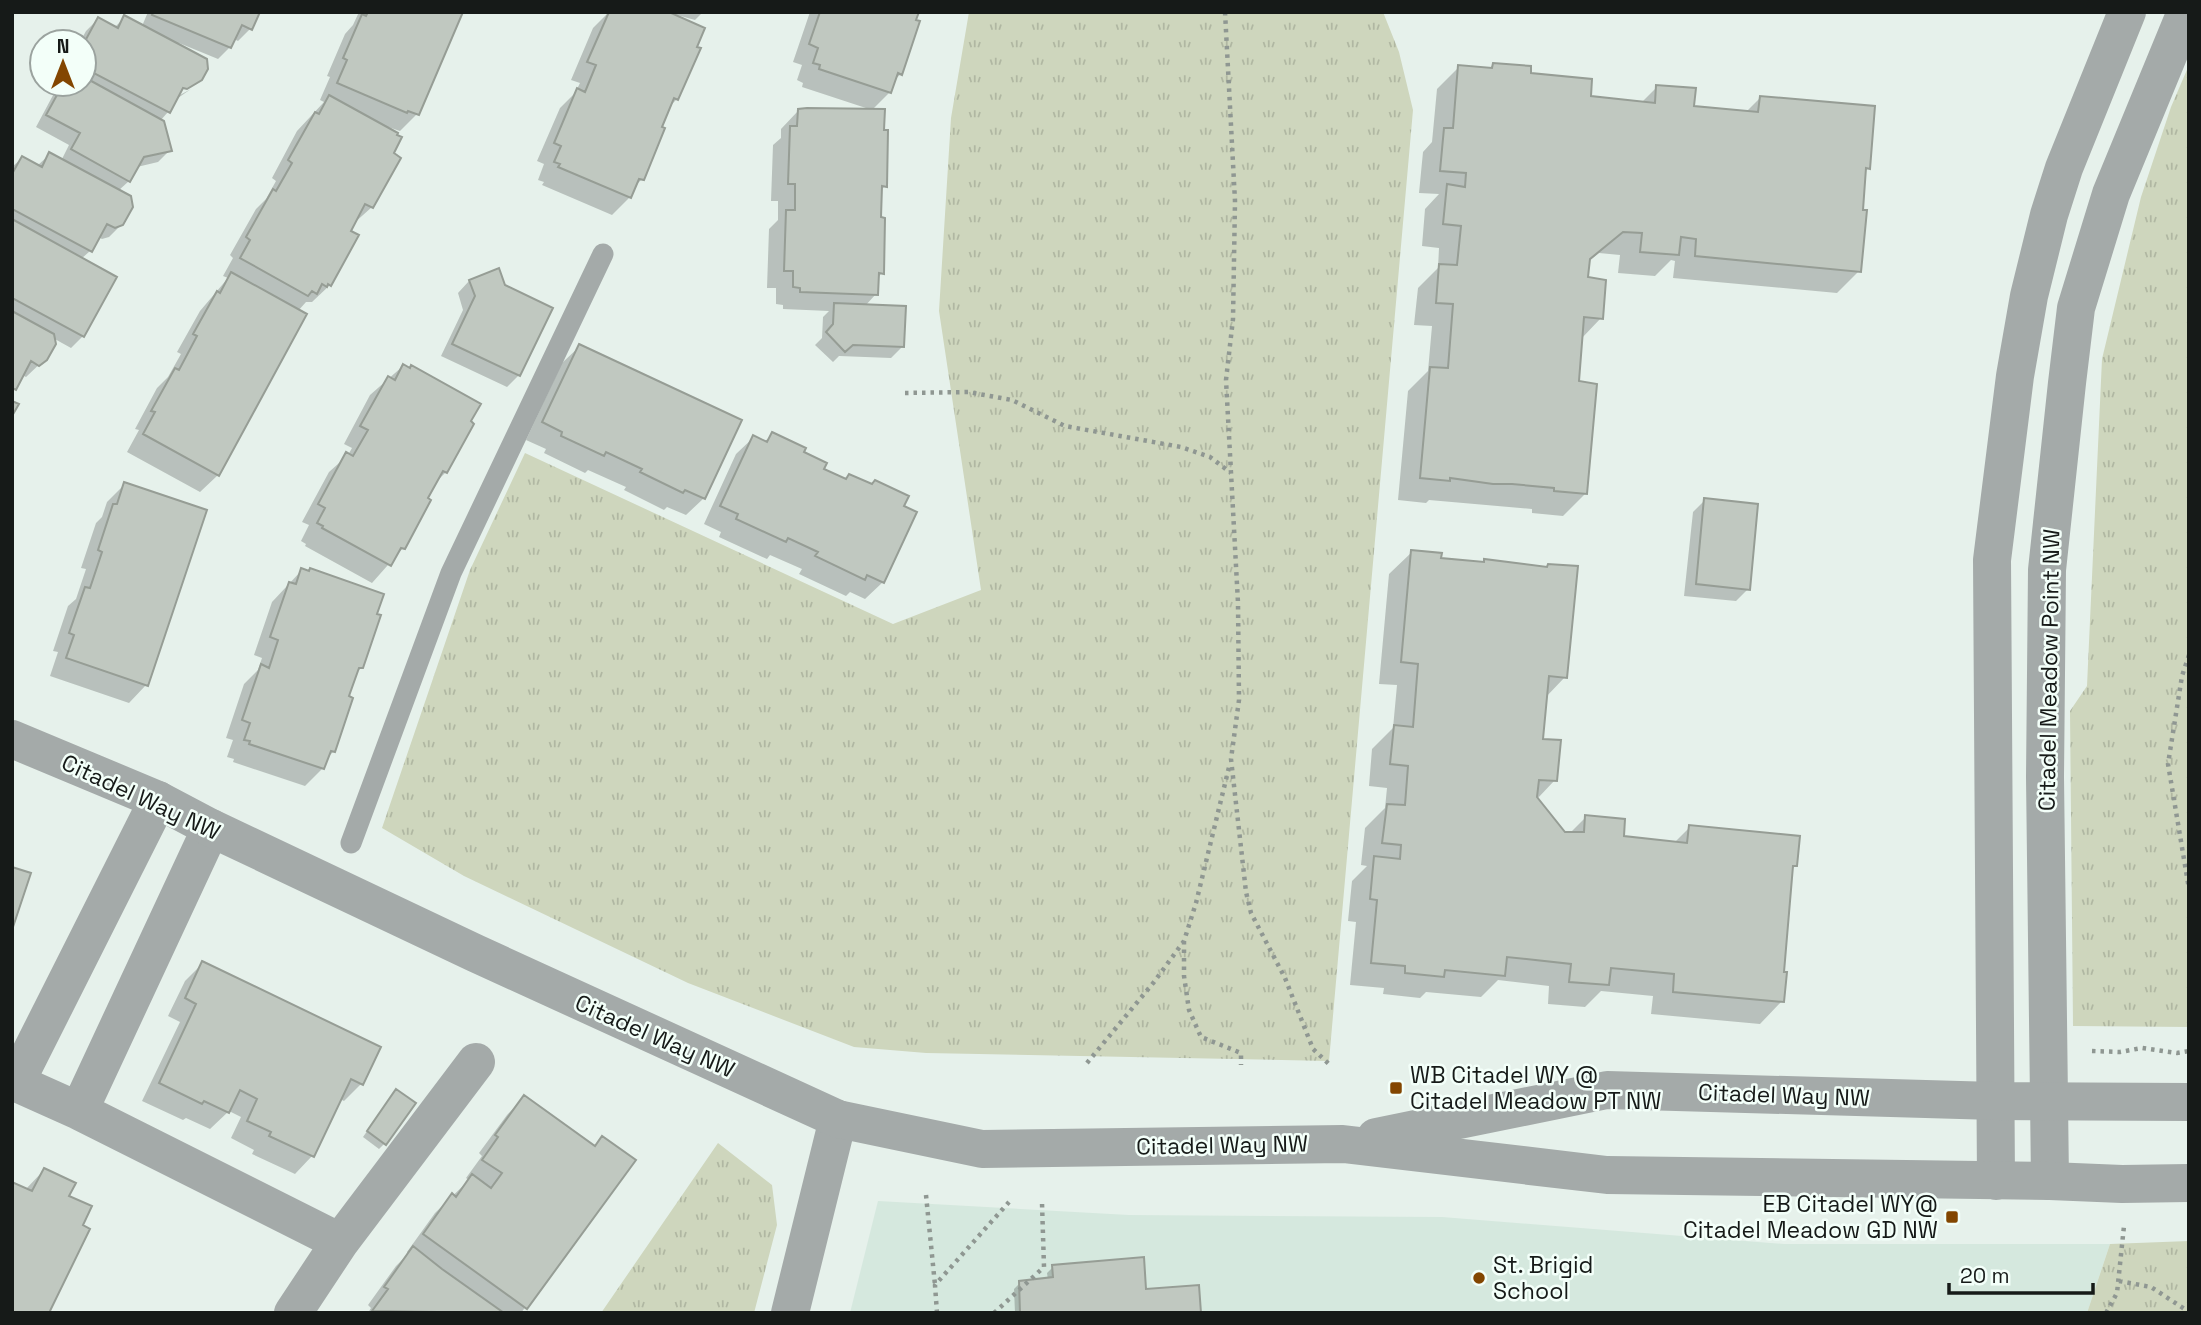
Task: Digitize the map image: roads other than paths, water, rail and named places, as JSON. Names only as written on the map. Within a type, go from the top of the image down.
[{"type":"street","points":[[1996,1181],[1994,547],[2015,376],[2029,296],[2049,215],[2064,168],[2127,12]]},
{"type":"street","name":"Citadel Meadow Point NW","points":[[2050,1181],[2045,777],[2047,570],[2074,321],[2111,194],[2186,12]]},
{"type":"street","name":"Citadel Way NW","points":[[12,739],[158,800],[211,828],[462,947],[838,1119],[982,1149],[1343,1144],[1607,1175],[2189,1183]]},
{"type":"street","points":[[158,800],[14,1082],[79,1111],[340,1242]]},
{"type":"street","points":[[79,1111],[211,828]]},
{"type":"street","points":[[293,1313],[340,1242],[476,1062]]},
{"type":"street","name":"Citadel Way NW","points":[[1343,1144],[1607,1090],[1996,1101],[2189,1102]]},
{"type":"street","points":[[790,1313],[838,1119]]},
{"type":"lane","points":[[351,843],[451,573],[603,254]]},
{"type":"place","name":"WB Citadel WY @ Citadel Meadow PT NW","points":[[1396,1088]]},
{"type":"place","name":"EB Citadel WY@ Citadel Meadow GD NW","points":[[1952,1217]]},
{"type":"place","name":"St. Brigid School","points":[[1479,1278]]}]
